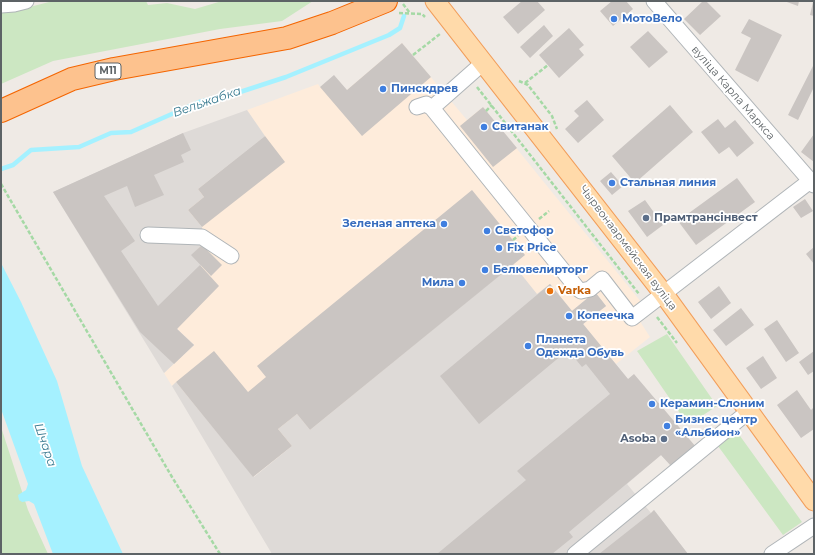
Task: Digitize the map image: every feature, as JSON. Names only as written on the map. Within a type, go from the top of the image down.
[{"type":"highway","name":"М11","points":[[1,111],[72,79],[114,69],[288,38],[332,23],[386,1]]},
{"type":"main road","name":"Чырвонаармейская вуліца","points":[[435,1],[476,69],[565,166],[663,293],[814,501]]},
{"type":"street","name":"вуліца Карла Маркса","points":[[654,1],[812,183]]},
{"type":"street","points":[[432,108],[476,69]]},
{"type":"street","points":[[417,107],[426,104],[432,108],[577,288],[581,291],[590,290],[602,279],[632,318],[663,293],[812,183]]},
{"type":"street","points":[[148,235],[202,237],[231,256]]},
{"type":"street","points":[[575,554],[749,411]]},
{"type":"street","points":[[772,554],[814,526]]},
{"type":"path","points":[[400,1],[411,13]]},
{"type":"path","points":[[435,28],[444,40]]},
{"type":"path","points":[[413,55],[440,34]]},
{"type":"path","points":[[525,83],[548,65]]},
{"type":"path","points":[[476,69],[492,106],[681,348]]},
{"type":"path","points":[[486,110],[492,106]]},
{"type":"path","points":[[1,184],[172,477],[220,554]]},
{"type":"path","points":[[536,221],[550,211]]},
{"type":"shaded area","points":[[402,43],[467,120],[483,107],[650,313],[642,320],[641,323],[650,337],[616,364],[604,349],[582,367],[513,265],[310,430],[297,414],[292,446],[253,477],[176,383],[172,386],[164,373],[194,345],[177,329],[201,265],[191,255],[188,210],[198,189],[265,137],[247,110],[318,84],[320,87],[347,90]]},
{"type":"shaded area","points":[[247,110],[265,136],[198,189],[204,197],[188,210],[202,227],[202,245],[192,255],[201,264],[177,329],[194,345],[164,373],[53,192],[183,133]]},
{"type":"shaded area","points":[[513,264],[537,294],[550,284],[572,311],[595,292],[606,306],[583,324],[628,379],[672,467],[661,455],[627,484],[651,513],[654,510],[688,554],[272,554],[172,386],[176,382],[254,477],[292,446],[278,429],[297,414],[310,430]]},
{"type":"green space","points":[[53,1],[146,1],[148,5],[167,3],[195,9],[222,1],[313,1],[282,21],[220,29],[53,61],[1,84],[1,12],[14,11]]},
{"type":"green space","points":[[667,334],[717,406],[688,425],[637,351]]},
{"type":"green space","points":[[1,427],[28,510],[48,554],[1,554]]},
{"type":"green space","points":[[735,429],[802,522],[783,535],[718,446]]},
{"type":"water","name":"Шчара","points":[[1,263],[21,302],[57,381],[82,466],[123,554],[53,554],[34,504],[29,501],[22,502],[19,500],[18,495],[26,490],[28,484],[1,409]]},
{"type":"building","points":[[522,1],[537,1],[545,10],[518,34],[503,17]]},
{"type":"building","name":"МотоВело","points":[[612,1],[626,1],[633,9],[613,26],[600,11]]},
{"type":"building","points":[[703,1],[706,1],[721,16],[700,35],[684,19]]},
{"type":"building","points":[[784,1],[799,1],[798,6]]},
{"type":"building","points":[[814,2],[814,16],[810,15]]},
{"type":"building","points":[[749,19],[782,35],[758,82],[735,70],[751,38],[741,33]]},
{"type":"building","points":[[544,25],[553,36],[530,58],[520,47]]},
{"type":"building","points":[[569,28],[584,45],[579,49],[584,55],[559,78],[539,55]]},
{"type":"building","points":[[648,31],[668,52],[649,68],[630,47]]},
{"type":"building","name":"Пинскдрев","points":[[402,43],[431,77],[362,136],[320,87],[334,75],[347,90]]},
{"type":"building","points":[[814,64],[814,87],[798,120],[788,115]]},
{"type":"building","points":[[587,100],[604,120],[578,143],[565,129],[579,116],[574,111]]},
{"type":"building","points":[[670,105],[693,132],[635,183],[612,156]]},
{"type":"building","points":[[483,107],[517,148],[493,167],[460,126]]},
{"type":"building","points":[[718,119],[725,128],[735,120],[754,143],[737,157],[729,147],[719,154],[701,132]]},
{"type":"building","points":[[183,133],[191,150],[181,155],[184,162],[154,175],[164,195],[135,207],[127,186],[104,196],[135,241],[121,251],[158,306],[200,265],[219,286],[177,329],[194,345],[174,364],[140,332],[53,192]]},
{"type":"building","points":[[814,134],[814,162],[801,152]]},
{"type":"building","points":[[265,136],[285,162],[202,227],[188,210],[204,197],[198,189]]},
{"type":"building","name":"Стальная линия","points":[[611,172],[623,186],[612,195],[600,181]]},
{"type":"building","points":[[737,178],[755,202],[696,245],[678,221]]},
{"type":"building","points":[[472,190],[525,255],[310,430],[297,414],[278,429],[292,446],[253,477],[176,382],[214,351],[248,392],[266,377],[257,366]]},
{"type":"building","points":[[805,199],[813,211],[801,218],[793,207]]},
{"type":"building","name":"Прамтрансінвест","points":[[645,200],[663,225],[647,237],[628,211]]},
{"type":"building","points":[[202,245],[222,265],[211,276],[191,255]]},
{"type":"building","points":[[814,247],[814,264],[806,254]]},
{"type":"building","points":[[550,284],[572,311],[595,292],[606,306],[583,324],[628,379],[634,374],[696,447],[672,467],[661,455],[569,532],[573,537],[552,554],[437,554],[526,480],[517,471],[610,394],[586,364],[582,367],[568,350],[479,424],[440,376]]},
{"type":"building","points":[[719,286],[731,303],[711,319],[698,302]]},
{"type":"building","points":[[741,308],[754,325],[726,346],[713,330]]},
{"type":"building","points":[[777,320],[799,353],[786,362],[764,329]]},
{"type":"building","points":[[814,351],[814,371],[808,375],[799,362]]},
{"type":"building","points":[[763,356],[777,378],[761,389],[746,368]]},
{"type":"building","points":[[797,390],[811,410],[814,407],[814,429],[801,438],[777,405]]},
{"type":"building","points":[[654,510],[688,554],[599,554],[651,513]]},
{"type":"waterway","name":"Вельжабка","points":[[1,169],[13,165],[31,150],[79,147],[111,133],[131,132],[199,102],[234,94],[286,77],[389,35],[400,28],[404,16]]},
{"type":"place","name":"МотоВело","points":[[614,19]]},
{"type":"place","name":"Пинскдрев","points":[[383,89]]},
{"type":"place","name":"Свитанак","points":[[484,127]]},
{"type":"place","name":"Стальная линия","points":[[612,183]]},
{"type":"place","name":"Прамтрансінвест","points":[[646,218]]},
{"type":"place","name":"Зеленая аптека","points":[[444,224]]},
{"type":"place","name":"Светофор","points":[[487,231]]},
{"type":"place","name":"Fix Price","points":[[499,248]]},
{"type":"place","name":"Белювелирторг","points":[[485,270]]},
{"type":"place","name":"Мила","points":[[462,283]]},
{"type":"place","name":"Varka","points":[[550,291]]},
{"type":"place","name":"Копеечка","points":[[569,316]]},
{"type":"place","name":"Планета Одежда Обувь","points":[[528,346]]},
{"type":"place","name":"Керамин-Слоним","points":[[652,404]]},
{"type":"place","name":"Бизнес центр «Альбион»","points":[[667,426]]},
{"type":"place","name":"Asoba","points":[[664,439]]}]
